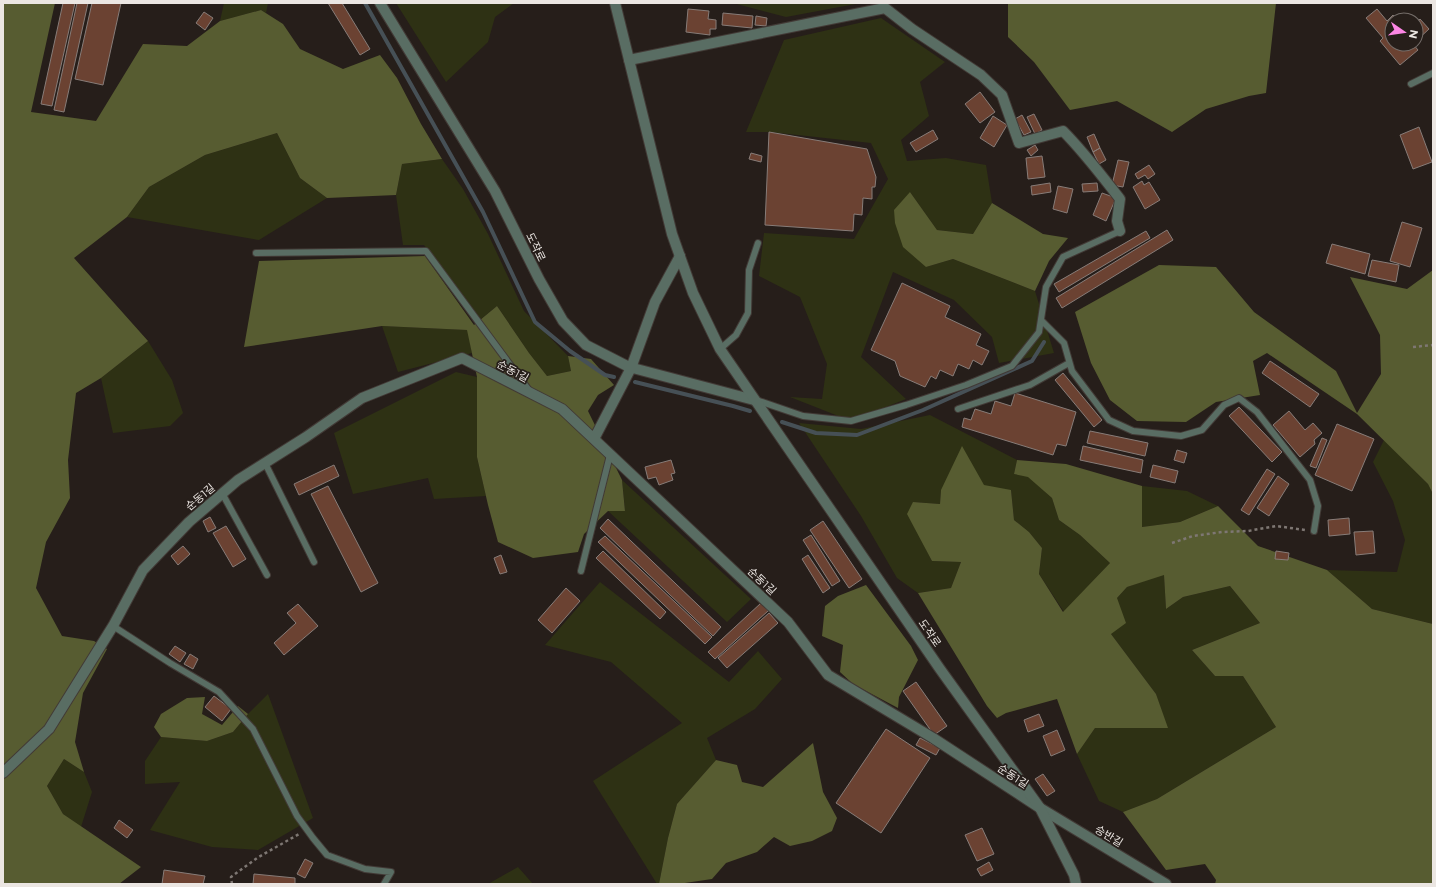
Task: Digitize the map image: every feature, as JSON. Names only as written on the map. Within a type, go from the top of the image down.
[{"type":"street","name":"도작로","points":[[380,3],[495,191],[539,279],[563,321],[586,345],[631,368],[754,400]]},
{"type":"street","name":"도작로","points":[[615,3],[672,234],[693,293],[720,349],[940,669],[1040,808],[1074,875],[1076,884]]},
{"type":"street","points":[[629,60],[885,8],[981,75],[1002,95],[1018,143],[1063,131],[1080,148],[1097,172],[1120,199],[1117,221],[1120,231]]},
{"type":"street","points":[[594,439],[631,368],[655,302],[680,256]]},
{"type":"street","name":"순동1길","points":[[3,773],[49,729],[114,626],[143,570],[189,522],[238,480],[306,437],[362,398],[462,358],[562,409],[788,622],[828,675],[934,738],[1040,808]]},
{"type":"street","name":"승반길","points":[[1040,808],[1166,884]]},
{"type":"lane","points":[[1411,84],[1433,73]]},
{"type":"lane","points":[[754,400],[804,416],[851,421],[959,388],[1012,366],[1039,332],[1046,287],[1063,257],[1120,231]]},
{"type":"lane","points":[[720,349],[736,335],[748,313],[748,270],[758,244]]},
{"type":"lane","points":[[256,253],[426,251],[531,394]]},
{"type":"lane","points":[[1041,320],[1064,343],[1072,371],[1109,420],[1133,431],[1181,436],[1202,430],[1224,405],[1239,398],[1256,412],[1310,480],[1318,506],[1314,531]]},
{"type":"lane","points":[[958,409],[1030,385],[1070,363]]},
{"type":"lane","points":[[581,571],[610,455]]},
{"type":"lane","points":[[265,463],[314,562]]},
{"type":"lane","points":[[222,493],[267,575]]},
{"type":"lane","points":[[114,626],[170,663],[219,692],[253,729],[297,816],[327,855],[365,869],[390,872],[384,884]]},
{"type":"path","points":[[1413,347],[1433,346]]},
{"type":"path","points":[[1172,543],[1193,536],[1222,532],[1248,531],[1276,526],[1314,531]]},
{"type":"path","points":[[232,884],[231,877],[257,858],[307,829]]},
{"type":"green space","points":[[3,3],[55,3],[31,112],[96,121],[143,44],[187,46],[220,21],[261,10],[283,24],[300,49],[343,69],[380,55],[397,78],[421,124],[442,159],[402,164],[396,195],[327,198],[300,178],[277,133],[205,155],[149,187],[127,217],[74,258],[148,341],[101,378],[76,393],[68,460],[70,498],[46,542],[36,588],[62,636],[94,641],[107,649],[83,693],[75,742],[84,772],[64,759],[47,786],[63,814],[141,867],[119,884],[3,884]]},
{"type":"green space","points":[[224,3],[268,3],[266,13],[261,10],[220,21]]},
{"type":"green space","points":[[396,3],[514,3],[495,17],[488,42],[446,82]]},
{"type":"green space","points":[[733,3],[861,3],[786,17]]},
{"type":"green space","points":[[1008,3],[1276,3],[1266,93],[1249,96],[1206,109],[1172,132],[1117,101],[1070,110],[1034,62],[1008,37]]},
{"type":"green space","points":[[881,18],[945,62],[920,82],[929,116],[901,140],[907,161],[946,158],[986,165],[992,203],[973,234],[937,230],[910,192],[926,267],[953,259],[1035,291],[1054,353],[999,363],[992,337],[954,300],[893,272],[861,357],[906,399],[851,421],[790,397],[822,399],[827,364],[800,297],[759,276],[764,233],[854,239],[888,179],[871,143],[770,132],[746,132],[784,40]]},
{"type":"green space","points":[[277,133],[300,178],[327,198],[259,240],[127,217],[149,187],[205,155]]},
{"type":"green space","points":[[442,159],[463,189],[488,234],[524,311],[568,356],[571,371],[547,376],[529,353],[497,306],[481,319],[424,245],[403,245],[396,195],[402,164]]},
{"type":"green space","points":[[910,192],[937,230],[973,234],[992,203],[1043,234],[1068,238],[1049,261],[1035,291],[953,259],[926,267],[903,247],[895,223],[894,210]]},
{"type":"green space","points":[[425,256],[474,325],[497,306],[529,353],[547,376],[571,371],[568,356],[591,359],[614,385],[598,395],[588,411],[622,480],[625,511],[608,511],[584,534],[578,552],[533,558],[498,542],[477,457],[477,377],[467,330],[382,326],[244,347],[259,261]]},
{"type":"green space","points":[[1159,265],[1216,267],[1254,312],[1336,371],[1357,413],[1381,374],[1380,335],[1350,277],[1407,289],[1433,270],[1433,494],[1428,484],[1357,414],[1267,353],[1253,361],[1260,395],[1216,402],[1186,422],[1137,421],[1110,400],[1091,363],[1075,312]]},
{"type":"green space","points":[[382,326],[468,330],[472,353],[398,372]]},
{"type":"green space","points":[[148,341],[172,380],[183,413],[170,426],[113,433],[101,378]]},
{"type":"green space","points":[[456,372],[477,377],[477,457],[486,496],[434,499],[428,478],[353,494],[334,433]]},
{"type":"green space","points":[[930,415],[1017,460],[1014,474],[1028,476],[1052,498],[1059,520],[1080,535],[1110,563],[1064,612],[1039,574],[1042,548],[1029,532],[1014,520],[1011,490],[941,490],[940,504],[913,502],[927,551],[932,561],[961,562],[951,588],[918,593],[897,578],[861,516],[799,423],[861,429]]},
{"type":"green space","points":[[1384,440],[1428,484],[1433,494],[1433,624],[1372,609],[1327,570],[1397,572],[1405,540],[1393,501],[1373,462]]},
{"type":"green space","points":[[962,446],[984,485],[1011,490],[1014,520],[1029,532],[1042,548],[1039,574],[1063,612],[1110,563],[1080,535],[1059,520],[1052,498],[1028,477],[1014,474],[1017,460],[1066,464],[1142,486],[1142,527],[1180,522],[1218,506],[1258,546],[1327,570],[1372,609],[1433,624],[1433,884],[1215,884],[1216,880],[1205,864],[1166,870],[1123,812],[1157,799],[1276,727],[1243,676],[1215,676],[1192,650],[1260,623],[1230,586],[1183,597],[1166,609],[1164,575],[1127,587],[1117,598],[1126,623],[1111,634],[1156,694],[1168,728],[1095,728],[1077,754],[1057,699],[1006,713],[997,718],[987,706],[918,593],[951,588],[961,562],[932,561],[907,514],[913,502],[940,504],[941,490]]},
{"type":"green space","points":[[622,480],[751,599],[727,622],[608,511],[625,510]]},
{"type":"green space","points":[[1142,486],[1187,491],[1218,506],[1180,522],[1142,527]]},
{"type":"green space","points":[[1164,574],[1166,609],[1183,597],[1230,586],[1260,623],[1192,650],[1215,676],[1243,676],[1276,727],[1157,799],[1123,812],[1099,801],[1077,754],[1095,728],[1167,728],[1156,694],[1111,634],[1117,598],[1127,587]]},
{"type":"green space","points":[[600,582],[729,682],[758,651],[782,679],[755,709],[707,738],[716,760],[677,804],[668,838],[659,884],[657,884],[593,781],[682,723],[611,662],[545,645]]},
{"type":"green space","points":[[866,585],[911,646],[918,660],[899,697],[898,708],[853,684],[840,672],[843,645],[822,636],[825,606],[838,596]]},
{"type":"green space","points":[[268,694],[313,818],[258,850],[212,847],[150,830],[180,782],[145,784],[145,761],[161,737],[207,741],[233,732]]},
{"type":"green space","points":[[205,697],[202,714],[222,725],[238,706],[248,714],[233,732],[207,741],[161,737],[154,727],[161,714],[187,698]]},
{"type":"green space","points":[[813,743],[823,792],[837,818],[832,831],[812,841],[790,846],[774,837],[757,852],[726,863],[712,879],[678,884],[659,884],[668,838],[677,804],[716,760],[737,765],[742,782],[763,787]]},
{"type":"green space","points":[[64,759],[84,772],[92,792],[81,827],[63,814],[47,786]]},
{"type":"green space","points":[[518,867],[533,884],[488,884]]},
{"type":"building","points":[[63,3],[75,3],[52,106],[41,104]]},
{"type":"building","points":[[77,3],[88,3],[64,112],[54,110]]},
{"type":"building","points":[[92,3],[121,3],[103,85],[75,79]]},
{"type":"building","points":[[328,3],[342,3],[370,49],[360,55]]},
{"type":"building","points":[[688,9],[709,11],[708,19],[716,20],[716,29],[710,29],[710,35],[686,32]]},
{"type":"building","points":[[1377,9],[1384,17],[1384,46],[1380,41],[1383,38],[1366,18]]},
{"type":"building","points":[[204,12],[213,18],[205,30],[196,23]]},
{"type":"building","points":[[723,13],[753,16],[752,28],[722,25]]},
{"type":"building","points":[[756,16],[767,18],[766,26],[755,25]]},
{"type":"building","points":[[1424,23],[1429,29],[1424,34]]},
{"type":"building","points":[[1389,52],[1416,52],[1400,65]]},
{"type":"building","points":[[980,92],[995,112],[980,123],[965,104]]},
{"type":"building","points":[[1034,114],[1042,130],[1035,134],[1027,117]]},
{"type":"building","points":[[1022,115],[1031,132],[1024,135],[1015,119]]},
{"type":"building","points":[[993,116],[1007,125],[994,147],[980,138]]},
{"type":"building","points":[[1419,127],[1432,162],[1413,169],[1400,135]]},
{"type":"building","points":[[933,130],[938,139],[916,152],[910,143]]},
{"type":"building","points":[[769,132],[867,149],[876,177],[875,187],[872,187],[872,199],[863,198],[862,215],[854,214],[853,231],[765,225]]},
{"type":"building","points":[[1094,134],[1100,148],[1093,152],[1087,137]]},
{"type":"building","points":[[1035,145],[1038,150],[1031,156],[1027,150]]},
{"type":"building","points":[[1100,148],[1106,160],[1099,164],[1093,152]]},
{"type":"building","points":[[751,153],[762,156],[761,162],[749,159]]},
{"type":"building","points":[[1042,156],[1045,177],[1028,179],[1026,158]]},
{"type":"building","points":[[1118,160],[1129,162],[1123,187],[1112,185]]},
{"type":"building","points":[[1149,165],[1155,174],[1148,179],[1145,175],[1138,179],[1135,174]]},
{"type":"building","points":[[1142,181],[1144,185],[1149,182],[1160,200],[1145,209],[1133,187]]},
{"type":"building","points":[[1050,183],[1051,192],[1032,195],[1031,186]]},
{"type":"building","points":[[1097,183],[1098,191],[1083,192],[1082,184]]},
{"type":"building","points":[[1058,186],[1073,189],[1067,213],[1053,209]]},
{"type":"building","points":[[1102,193],[1116,198],[1106,221],[1093,215]]},
{"type":"building","points":[[1402,222],[1422,228],[1410,267],[1390,261]]},
{"type":"building","points":[[1167,230],[1173,240],[1062,308],[1056,298]]},
{"type":"building","points":[[1146,231],[1150,238],[1059,292],[1054,284]]},
{"type":"building","points":[[1332,244],[1370,254],[1365,274],[1326,263]]},
{"type":"building","points":[[1372,260],[1399,265],[1396,282],[1368,276]]},
{"type":"building","points":[[902,283],[950,306],[945,317],[981,334],[976,345],[989,351],[982,365],[973,360],[969,369],[958,364],[953,376],[940,370],[936,379],[931,376],[925,387],[900,376],[895,361],[871,350]]},
{"type":"building","points":[[1270,361],[1319,394],[1310,407],[1262,373]]},
{"type":"building","points":[[1063,373],[1102,420],[1094,427],[1055,380]]},
{"type":"building","points":[[1015,393],[1076,412],[1066,446],[1057,444],[1053,455],[962,427],[964,418],[971,420],[975,409],[991,414],[995,401],[1011,406]]},
{"type":"building","points":[[1239,407],[1282,452],[1272,462],[1229,416]]},
{"type":"building","points":[[1289,411],[1305,430],[1313,423],[1322,433],[1314,440],[1315,444],[1300,457],[1273,425]]},
{"type":"building","points":[[1337,424],[1374,439],[1352,491],[1315,475]]},
{"type":"building","points":[[1090,431],[1148,443],[1145,456],[1087,443]]},
{"type":"building","points":[[1322,438],[1327,440],[1316,468],[1310,466]]},
{"type":"building","points":[[1083,446],[1143,460],[1141,473],[1080,460]]},
{"type":"building","points":[[1177,450],[1187,453],[1184,463],[1174,460]]},
{"type":"building","points":[[671,460],[675,473],[671,474],[673,480],[659,485],[656,477],[648,479],[645,467]]},
{"type":"building","points":[[334,465],[339,476],[299,495],[294,484]]},
{"type":"building","points":[[1153,465],[1178,471],[1175,483],[1150,477]]},
{"type":"building","points":[[1267,469],[1275,474],[1249,515],[1241,510]]},
{"type":"building","points":[[1278,476],[1289,484],[1269,516],[1257,508]]},
{"type":"building","points":[[328,486],[378,583],[361,592],[311,494]]},
{"type":"building","points":[[210,517],[216,528],[208,532],[203,521]]},
{"type":"building","points":[[1349,518],[1350,534],[1329,536],[1328,520]]},
{"type":"building","points":[[608,519],[721,627],[713,636],[600,528]]},
{"type":"building","points":[[823,521],[862,579],[849,588],[810,530]]},
{"type":"building","points":[[226,526],[246,559],[233,567],[213,533]]},
{"type":"building","points":[[1373,531],[1375,553],[1356,555],[1354,532]]},
{"type":"building","points":[[811,535],[840,581],[832,586],[803,540]]},
{"type":"building","points":[[605,536],[712,637],[705,644],[598,542]]},
{"type":"building","points":[[183,546],[190,554],[178,565],[171,556]]},
{"type":"building","points":[[603,551],[666,612],[660,619],[596,558]]},
{"type":"building","points":[[1276,551],[1289,553],[1288,560],[1275,559]]},
{"type":"building","points":[[501,555],[507,572],[500,574],[494,558]]},
{"type":"building","points":[[808,555],[830,588],[823,593],[802,559]]},
{"type":"building","points":[[566,588],[580,601],[552,633],[538,620]]},
{"type":"building","points":[[761,603],[768,611],[715,659],[708,652]]},
{"type":"building","points":[[298,604],[318,626],[284,655],[274,643],[296,623],[287,613]]},
{"type":"building","points":[[769,613],[778,623],[727,668],[718,658]]},
{"type":"building","points":[[175,646],[186,653],[180,662],[169,654]]},
{"type":"building","points":[[190,654],[198,659],[193,669],[184,664]]},
{"type":"building","points":[[916,682],[947,726],[934,735],[903,691]]},
{"type":"building","points":[[214,696],[231,709],[222,721],[205,707]]},
{"type":"building","points":[[1039,714],[1044,726],[1028,732],[1024,720]]},
{"type":"building","points":[[886,729],[930,758],[881,833],[836,803]]},
{"type":"building","points":[[1057,730],[1065,750],[1051,756],[1043,736]]},
{"type":"building","points":[[920,738],[940,748],[936,755],[916,745]]},
{"type":"building","points":[[1043,774],[1055,791],[1047,796],[1035,779]]},
{"type":"building","points":[[119,820],[133,830],[127,838],[114,828]]},
{"type":"building","points":[[982,828],[994,854],[977,861],[965,835]]},
{"type":"building","points":[[305,859],[313,863],[305,878],[297,874]]},
{"type":"building","points":[[989,862],[993,870],[981,876],[977,869]]},
{"type":"building","points":[[164,870],[205,876],[203,884],[162,884]]},
{"type":"building","points":[[254,874],[295,878],[295,884],[253,884]]},
{"type":"waterway","points":[[365,3],[483,212],[535,322],[570,351],[605,375],[614,377]]},
{"type":"waterway","points":[[782,422],[816,433],[857,435],[923,410],[1032,361],[1044,342]]},
{"type":"waterway","points":[[635,382],[750,411]]}]
